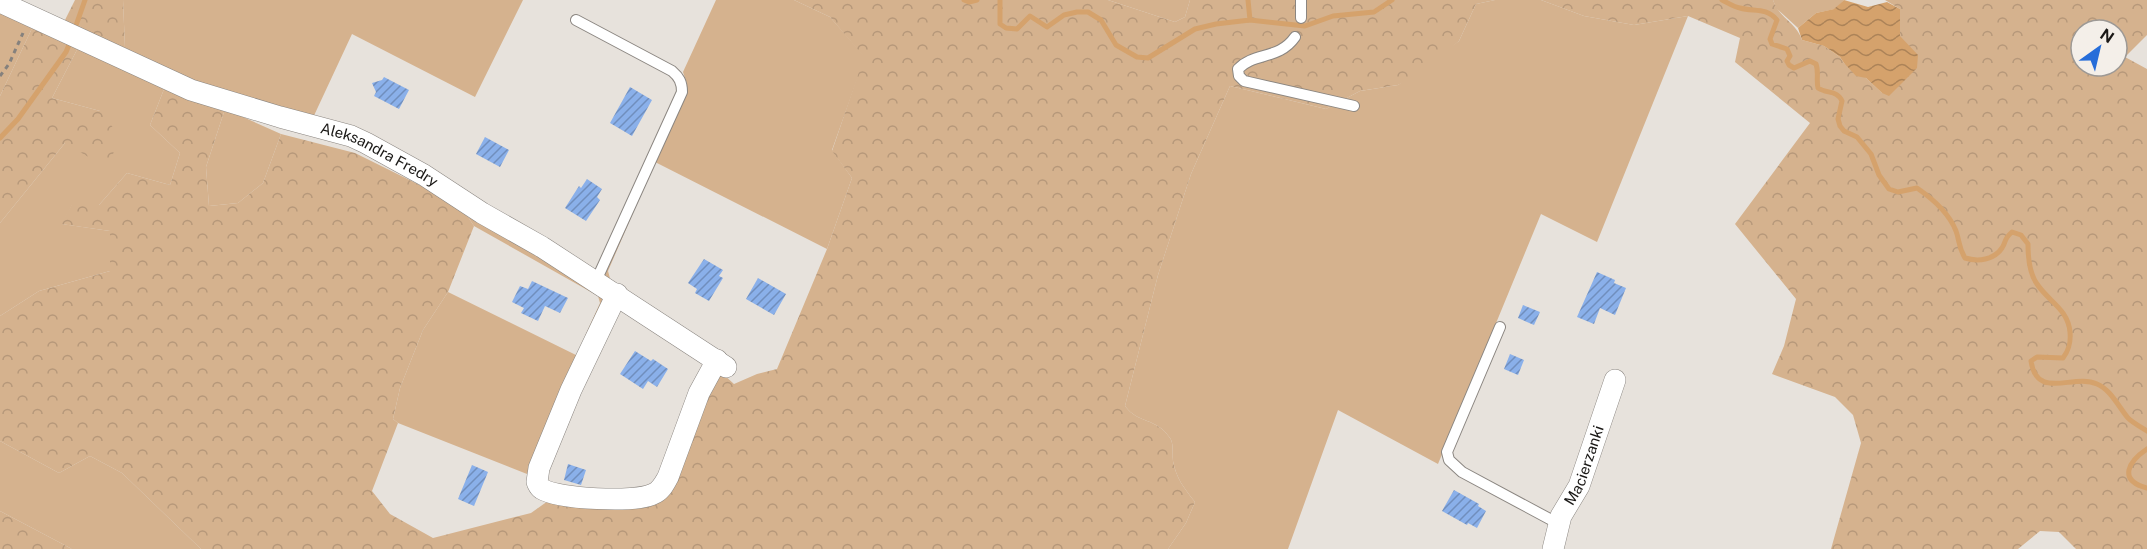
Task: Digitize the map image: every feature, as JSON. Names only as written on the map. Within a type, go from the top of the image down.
[{"type":"street","name":"Aleksandra Fredry","points":[[0,2],[191,90],[351,136],[366,143],[424,175],[482,213],[617,294],[722,364],[699,393],[668,477],[662,488],[654,494],[622,500],[559,494],[543,490],[537,482],[539,468],[571,390],[617,294]]},
{"type":"street","name":"Macierzanki","points":[[1553,549],[1558,524],[1579,486],[1615,380]]},
{"type":"lane","points":[[1301,0],[1301,18]]},
{"type":"lane","points":[[576,20],[583,26],[672,72],[679,77],[682,84],[682,92],[596,281]]},
{"type":"lane","points":[[1294,37],[1290,44],[1280,52],[1244,63],[1238,69],[1239,76],[1244,81],[1354,106]]},
{"type":"lane","points":[[1500,327],[1447,452],[1449,460],[1462,472],[1558,524]]},
{"type":"path","points":[[0,76],[9,64],[32,15]]},
{"type":"green space","points":[[75,0],[123,0],[125,48],[64,22]]},
{"type":"green space","points":[[123,0],[523,0],[475,97],[352,34],[311,122],[191,79],[125,48]]},
{"type":"green space","points":[[716,0],[794,0],[830,17],[865,57],[832,150],[852,178],[827,249],[655,162],[608,271],[611,282],[605,279],[605,271],[685,92],[687,84],[683,72]]},
{"type":"green space","points":[[794,0],[1108,0],[1175,22],[1185,17],[1190,0],[1495,0],[1476,4],[1459,41],[1424,71],[1398,85],[1360,91],[1326,109],[1230,86],[1191,174],[1158,275],[1125,406],[1136,416],[1165,431],[1172,443],[1173,461],[1178,478],[1195,502],[1186,523],[1168,549],[201,549],[122,473],[90,456],[59,473],[0,441],[0,316],[39,291],[110,271],[110,231],[61,224],[72,204],[99,205],[127,173],[170,185],[180,153],[150,125],[166,84],[225,109],[206,167],[209,206],[238,203],[263,183],[281,134],[355,153],[460,205],[474,226],[448,292],[423,330],[400,388],[393,419],[398,423],[372,491],[390,514],[433,538],[531,513],[555,496],[656,496],[702,393],[722,373],[734,384],[757,374],[777,369],[827,249],[852,178],[832,151],[864,57],[830,17]]},
{"type":"green space","points":[[1108,0],[1190,0],[1185,17],[1175,22]]},
{"type":"green space","points":[[1495,0],[1541,0],[1584,16],[1634,25],[1688,16],[1597,242],[1541,214],[1438,464],[1338,410],[1288,549],[1168,549],[1186,523],[1195,502],[1178,478],[1173,461],[1172,443],[1165,431],[1136,416],[1125,406],[1158,275],[1191,174],[1230,86],[1326,109],[1360,91],[1398,85],[1459,41],[1476,4]]},
{"type":"green space","points":[[1541,0],[1773,0],[1802,40],[1824,46],[1882,93],[1900,36],[1900,9],[1885,0],[2147,0],[2147,35],[2129,53],[2129,18],[2069,18],[2069,78],[2129,78],[2129,59],[2147,69],[2147,549],[2076,549],[2059,532],[2040,531],[2018,549],[1831,549],[1861,443],[1853,415],[1835,397],[1772,374],[1784,346],[1796,299],[1735,224],[1810,123],[1735,62],[1740,38],[1688,16],[1634,25],[1584,16]]},
{"type":"green space","points":[[1773,0],[1844,0],[1835,9],[1816,13],[1798,28],[1776,8]]},
{"type":"green space","points":[[0,6],[35,22],[0,96]]},
{"type":"green space","points":[[35,22],[81,42],[52,98],[100,111],[122,139],[105,167],[65,143],[0,223],[0,96]]},
{"type":"green space","points":[[81,42],[166,84],[150,125],[180,153],[170,185],[127,173],[99,205],[72,205],[62,224],[110,231],[110,271],[39,291],[0,316],[0,223],[65,143],[100,111],[52,98]]},
{"type":"green space","points":[[225,109],[281,134],[263,183],[238,203],[209,206],[206,167]]},
{"type":"green space","points":[[460,205],[606,298],[585,336],[600,303],[598,296],[474,226]]},
{"type":"green space","points":[[448,292],[580,357],[527,474],[398,423],[393,419],[400,388],[423,330]]},
{"type":"green space","points":[[0,441],[59,473],[90,456],[122,473],[201,549],[72,549],[0,511]]},
{"type":"green space","points":[[0,511],[72,549],[0,549]]},
{"type":"water","points":[[1844,0],[1868,7],[1887,2],[1900,9],[1900,36],[1918,55],[1917,68],[1889,96],[1882,93],[1866,78],[1856,76],[1840,57],[1824,46],[1802,40],[1798,28],[1816,13],[1834,9]]},
{"type":"building","points":[[384,77],[409,90],[399,109],[374,96],[376,92],[372,83]]},
{"type":"building","points":[[630,87],[652,100],[632,136],[610,123]]},
{"type":"building","points":[[485,137],[509,150],[500,167],[476,154]]},
{"type":"building","points":[[587,179],[602,189],[597,197],[600,200],[586,221],[565,208],[579,186],[581,188]]},
{"type":"building","points":[[704,259],[723,270],[719,276],[723,278],[709,301],[695,293],[697,289],[688,283]]},
{"type":"building","points":[[1597,272],[1626,288],[1615,315],[1600,308],[1594,324],[1577,317]]},
{"type":"building","points":[[758,278],[786,294],[774,315],[746,299]]},
{"type":"building","points":[[532,281],[568,298],[560,313],[545,306],[538,321],[521,313],[524,308],[512,302],[520,286],[528,289]]},
{"type":"building","points":[[1523,305],[1540,312],[1534,325],[1518,318]]},
{"type":"building","points":[[635,351],[668,369],[657,387],[648,381],[643,389],[620,374]]},
{"type":"building","points":[[1510,354],[1524,360],[1518,375],[1504,369]]},
{"type":"building","points":[[568,464],[586,470],[581,485],[564,480]]},
{"type":"building","points":[[472,465],[488,472],[474,506],[458,499]]},
{"type":"building","points":[[1454,490],[1479,504],[1478,506],[1486,511],[1477,528],[1442,511]]},
{"type":"waterway","points":[[74,31],[85,0]]},
{"type":"waterway","points":[[964,0],[969,2],[977,0]]},
{"type":"waterway","points":[[1000,0],[1000,24],[1006,28],[1017,29],[1030,16],[1047,27],[1064,15],[1088,12],[1101,20],[1116,45],[1137,57],[1148,58],[1195,29],[1216,24],[1250,20],[1305,26],[1333,16],[1374,12],[1392,0]]},
{"type":"waterway","points":[[1248,0],[1250,20]]},
{"type":"waterway","points":[[1722,0],[1745,9],[1769,13],[1777,20],[1770,39],[1772,44],[1787,49],[1790,56],[1787,61],[1794,68],[1810,61],[1816,64],[1818,88],[1835,94],[1842,101],[1838,119],[1840,126],[1844,131],[1857,137],[1871,154],[1879,175],[1889,189],[1898,192],[1917,188],[1940,207],[1953,224],[1965,258],[1980,260],[1995,255],[2012,232],[2021,235],[2028,244],[2034,280],[2062,311],[2070,332],[2069,346],[2063,358],[2037,357],[2031,361],[2035,373],[2040,380],[2048,383],[2088,381],[2097,384],[2110,394],[2128,418],[2147,431]]},
{"type":"waterway","points":[[0,138],[18,119],[66,52],[71,40]]},
{"type":"waterway","points":[[2147,449],[2135,459],[2129,470],[2132,480],[2147,488]]}]
